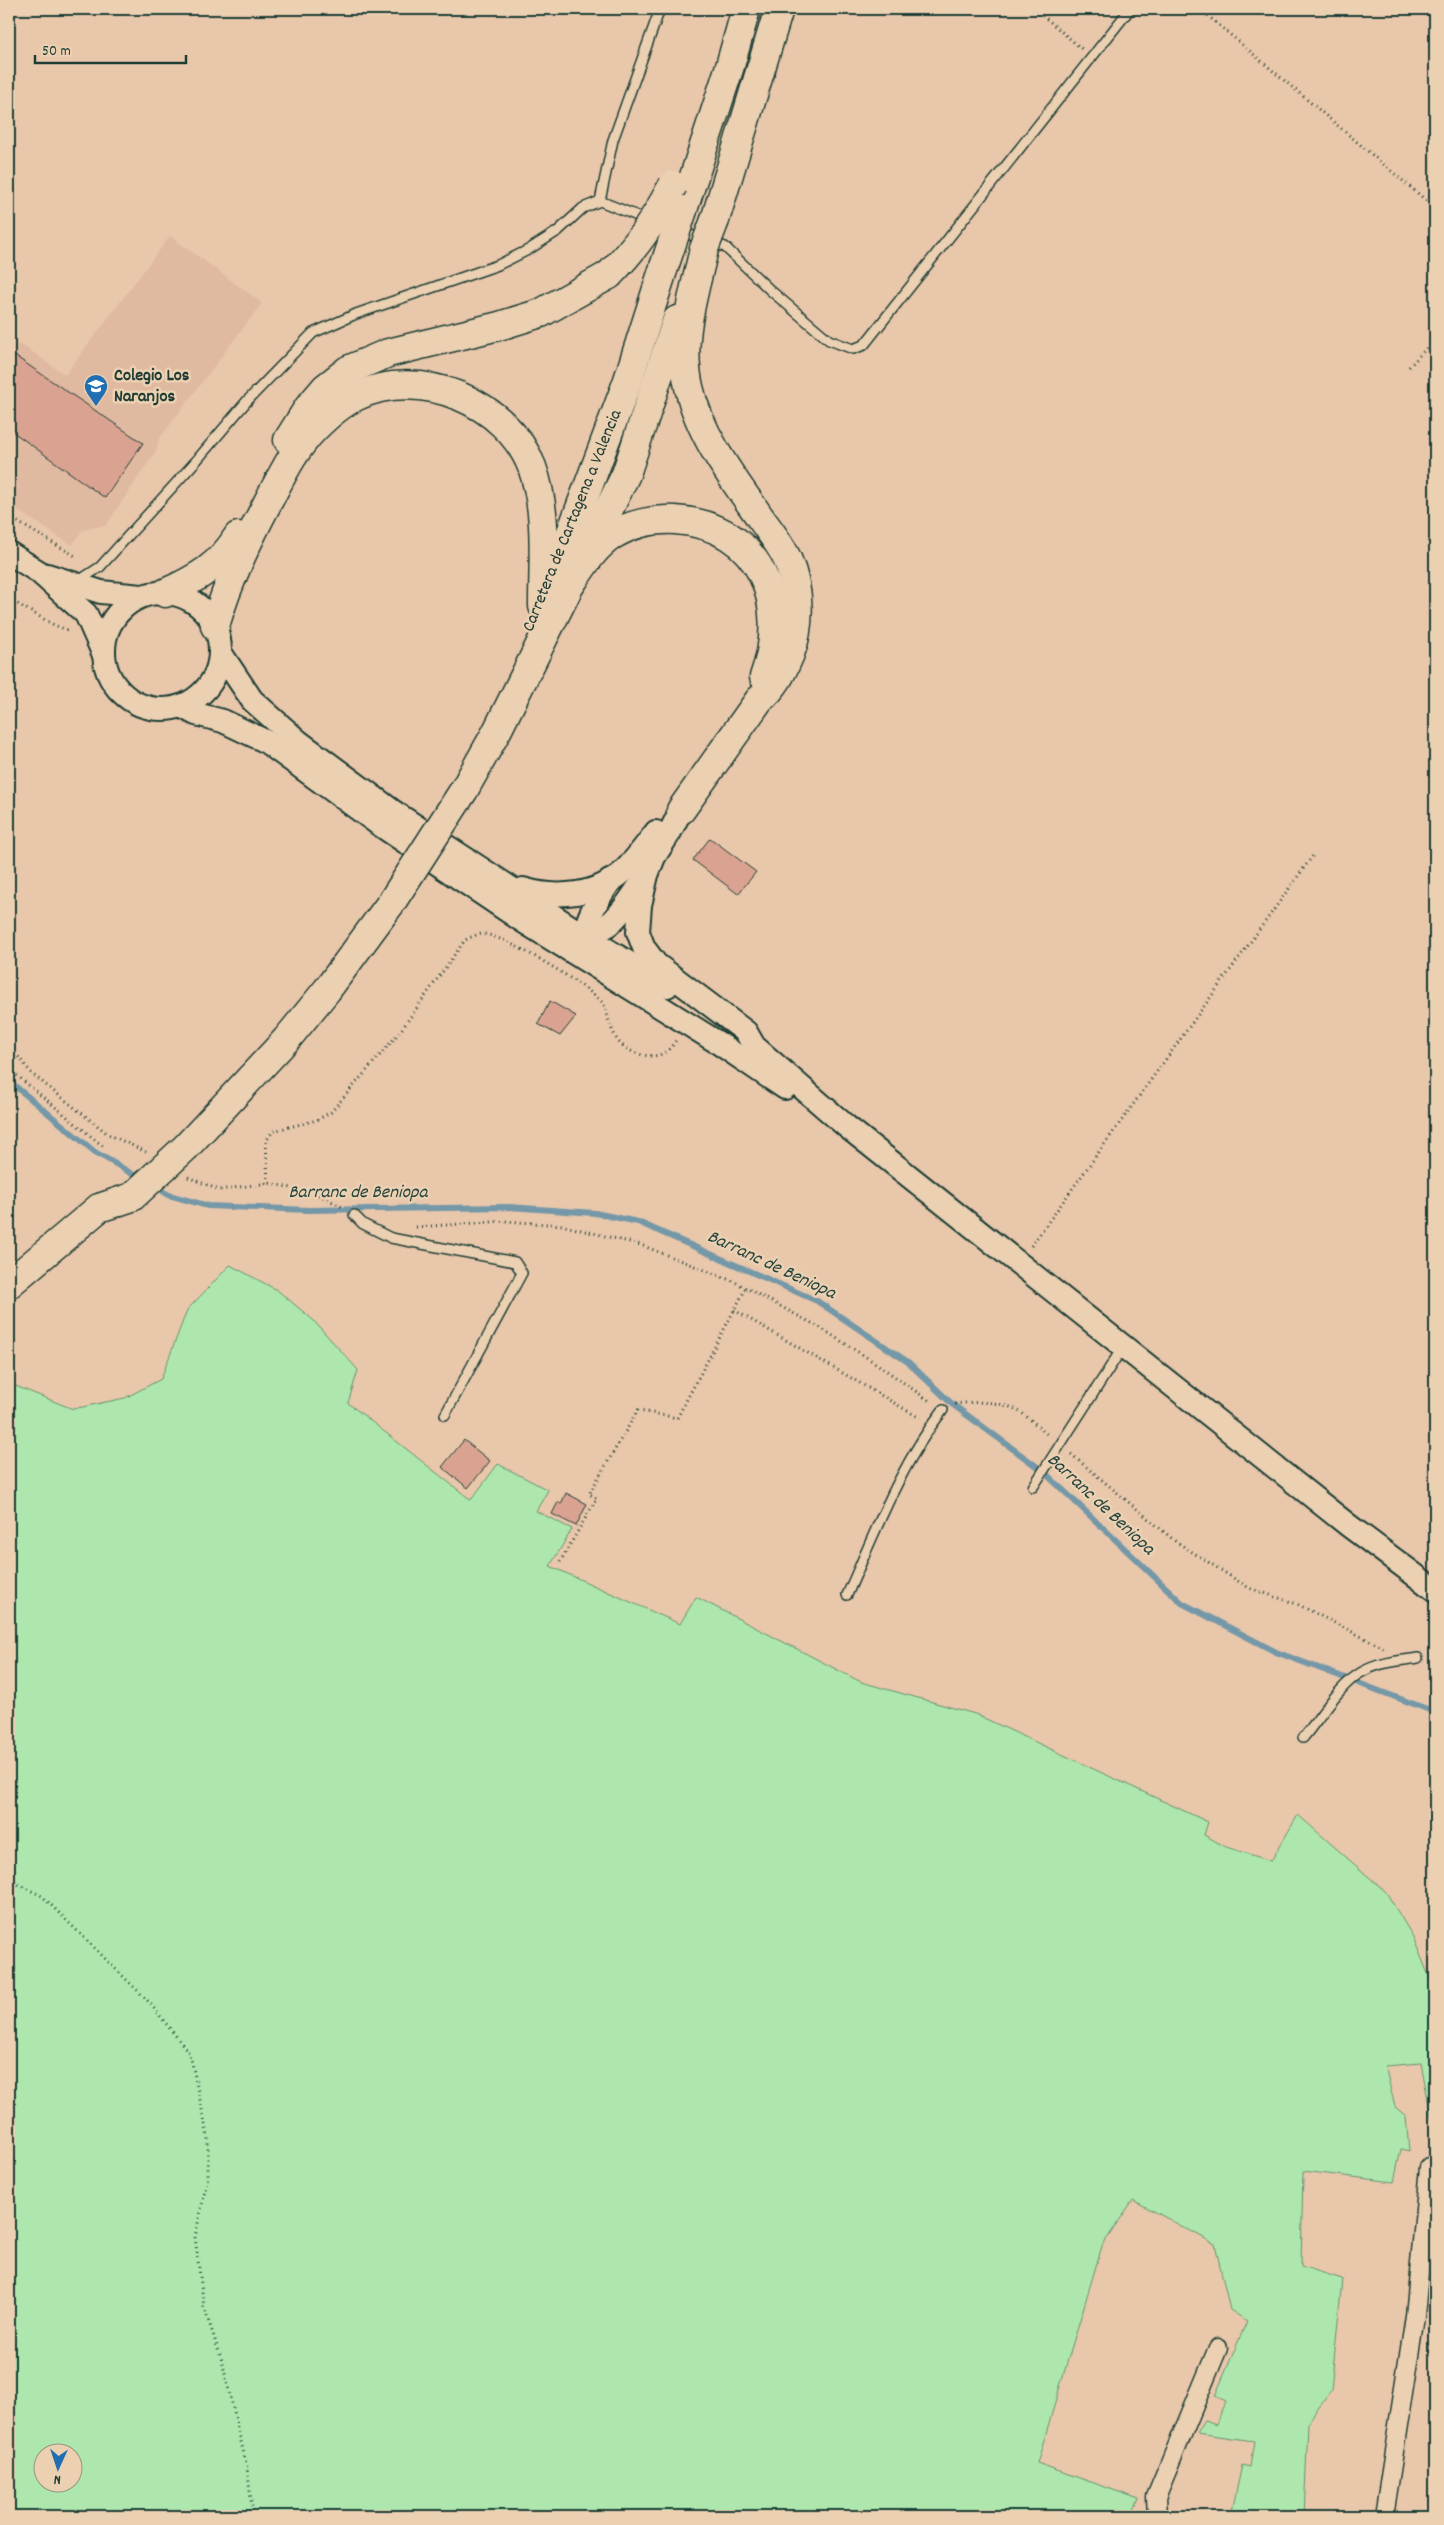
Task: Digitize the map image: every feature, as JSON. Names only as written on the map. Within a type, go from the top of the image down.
[{"type":"highway","points":[[153,594],[192,581],[213,568],[231,548],[290,436],[308,408],[325,388],[348,370],[388,353],[499,326],[541,313],[609,275],[635,248],[655,218],[673,184],[729,9]]},
{"type":"highway","name":"Carretera de Cartagena a Valencia","points":[[9,1284],[99,1208],[132,1197],[186,1146],[280,1035],[327,990],[457,786],[496,700],[543,606],[577,519],[627,383],[730,66],[746,9]]},
{"type":"highway","points":[[457,786],[497,731],[569,587],[579,571],[626,474],[685,294],[715,220],[779,9]]},
{"type":"highway","points":[[681,810],[759,700],[773,688],[794,642],[798,602],[788,560],[708,438],[688,387],[685,341],[704,248]]},
{"type":"highway","points":[[218,639],[235,566],[297,449],[334,412],[357,396],[400,386],[428,388],[446,392],[475,403],[494,416],[519,444],[531,466],[540,498],[544,552],[543,606]]},
{"type":"highway","points":[[579,571],[602,544],[613,535],[658,520],[688,521],[710,527],[742,545],[765,577],[773,601],[774,640],[771,657],[761,684],[759,700]]},
{"type":"street","points":[[9,553],[39,572],[86,614],[96,632],[108,673],[118,688],[130,699],[146,706],[164,709],[181,706],[196,697],[209,685],[217,669],[218,639]]},
{"type":"street","points":[[39,572],[101,592],[180,596],[195,602],[206,613],[218,639],[252,700],[298,741],[394,812],[586,937],[670,987],[754,1046],[846,1126],[1348,1525],[1435,1590]]},
{"type":"street","points":[[104,656],[105,637],[113,620],[125,606],[153,594]]},
{"type":"street","points":[[181,706],[196,714],[223,721],[265,741],[380,825],[505,910],[688,1026],[720,1044],[846,1126]]},
{"type":"street","points":[[285,756],[318,771],[570,937],[586,937],[611,923],[647,875]]},
{"type":"street","points":[[504,883],[543,895],[564,895],[610,881],[624,871],[664,822],[681,810]]},
{"type":"street","points":[[681,810],[654,857],[647,875],[640,905],[638,932],[644,948],[656,964],[746,1032],[754,1046]]},
{"type":"street","points":[[610,881],[593,908],[586,937],[586,947],[708,1030],[720,1044]]},
{"type":"street","points":[[1384,2516],[1415,2316],[1429,2167]]},
{"type":"street","points":[[1157,2516],[1156,2497],[1218,2348]]},
{"type":"lane","points":[[600,201],[612,140],[660,9]]},
{"type":"lane","points":[[74,584],[100,567],[196,461],[247,401],[313,333],[356,314],[498,265],[528,250],[558,231],[583,208],[600,201],[638,218],[725,247],[770,290],[829,340],[853,349],[864,345],[1130,9]]},
{"type":"lane","points":[[354,1215],[363,1224],[390,1238],[514,1262],[522,1273],[445,1415]]},
{"type":"lane","points":[[1032,1487],[1124,1346]]},
{"type":"lane","points":[[846,1596],[902,1474],[943,1410]]},
{"type":"lane","points":[[1303,1738],[1350,1680],[1362,1672],[1389,1662],[1418,1658]]},
{"type":"path","points":[[1035,9],[1091,58]]},
{"type":"path","points":[[1200,9],[1435,208]]},
{"type":"path","points":[[1409,367],[1435,339]]},
{"type":"path","points":[[9,518],[77,557]]},
{"type":"path","points":[[9,599],[54,626],[70,631],[96,632]]},
{"type":"path","points":[[1018,1263],[1314,854]]},
{"type":"path","points":[[268,1184],[266,1140],[274,1131],[317,1120],[330,1112],[399,1033],[465,940],[473,936],[482,934],[495,937],[557,970],[591,993],[604,1004],[609,1023],[620,1044],[637,1053],[650,1056],[666,1052],[688,1026]]},
{"type":"path","points":[[9,1045],[32,1074],[101,1128],[153,1157]]},
{"type":"path","points":[[9,1070],[104,1147]]},
{"type":"path","points":[[183,1175],[219,1190],[268,1184],[316,1193],[354,1215]]},
{"type":"path","points":[[408,1227],[505,1220],[561,1225],[641,1244],[746,1288],[818,1327],[877,1364],[943,1410],[952,1404],[970,1402],[1007,1406],[1031,1420],[1176,1541],[1249,1588],[1297,1604],[1387,1649],[1418,1658]]},
{"type":"path","points":[[560,1562],[597,1498],[589,1494],[638,1410],[677,1418],[746,1288]]},
{"type":"path","points":[[734,1310],[932,1425]]},
{"type":"path","points":[[9,1880],[42,1896],[149,2002],[190,2054],[208,2137],[208,2177],[195,2237],[197,2254],[204,2306],[222,2361],[247,2467],[252,2508],[250,2516]]},
{"type":"shaded area","name":"Colegio Los Naranjos","points":[[170,236],[262,303],[159,439],[156,451],[106,525],[82,530],[72,545],[9,505],[9,341],[25,347],[65,375]]},
{"type":"green space","points":[[230,1265],[277,1290],[312,1319],[358,1370],[348,1403],[471,1500],[498,1464],[548,1490],[536,1511],[572,1529],[550,1566],[680,1624],[696,1597],[861,1682],[975,1714],[1208,1822],[1204,1835],[1226,1847],[1271,1861],[1298,1815],[1386,1892],[1413,1937],[1435,1991],[1435,2136],[1421,2063],[1385,2066],[1395,2107],[1406,2116],[1409,2151],[1401,2149],[1394,2182],[1303,2171],[1301,2266],[1342,2279],[1331,2391],[1308,2422],[1304,2516],[1231,2516],[1242,2465],[1250,2467],[1254,2441],[1197,2433],[1205,2420],[1216,2424],[1226,2401],[1215,2396],[1247,2321],[1230,2310],[1215,2244],[1133,2200],[1102,2246],[1037,2463],[1139,2499],[1131,2516],[9,2516],[9,1385],[73,1409],[125,1398],[161,1379],[187,1310]]},
{"type":"building","points":[[9,352],[143,443],[105,498],[9,429]]},
{"type":"building","points":[[710,838],[756,872],[738,894],[693,860]]},
{"type":"building","points":[[550,1001],[576,1016],[560,1036],[538,1024]]},
{"type":"building","points":[[464,1440],[490,1461],[468,1488],[442,1467]]},
{"type":"building","points":[[566,1493],[587,1504],[576,1526],[552,1514],[558,1502],[561,1504]]},
{"type":"waterway","name":"Barranc de Beniopa","points":[[9,1081],[95,1152],[141,1179]]},
{"type":"waterway","name":"Barranc de Beniopa","points":[[154,1186],[169,1195],[208,1206],[309,1210],[509,1207],[595,1213],[638,1222],[817,1301],[908,1362],[952,1404],[1043,1471],[1182,1603],[1276,1652],[1435,1712]]},
{"type":"place","name":"Colegio Los Naranjos","points":[[96,407]]}]
